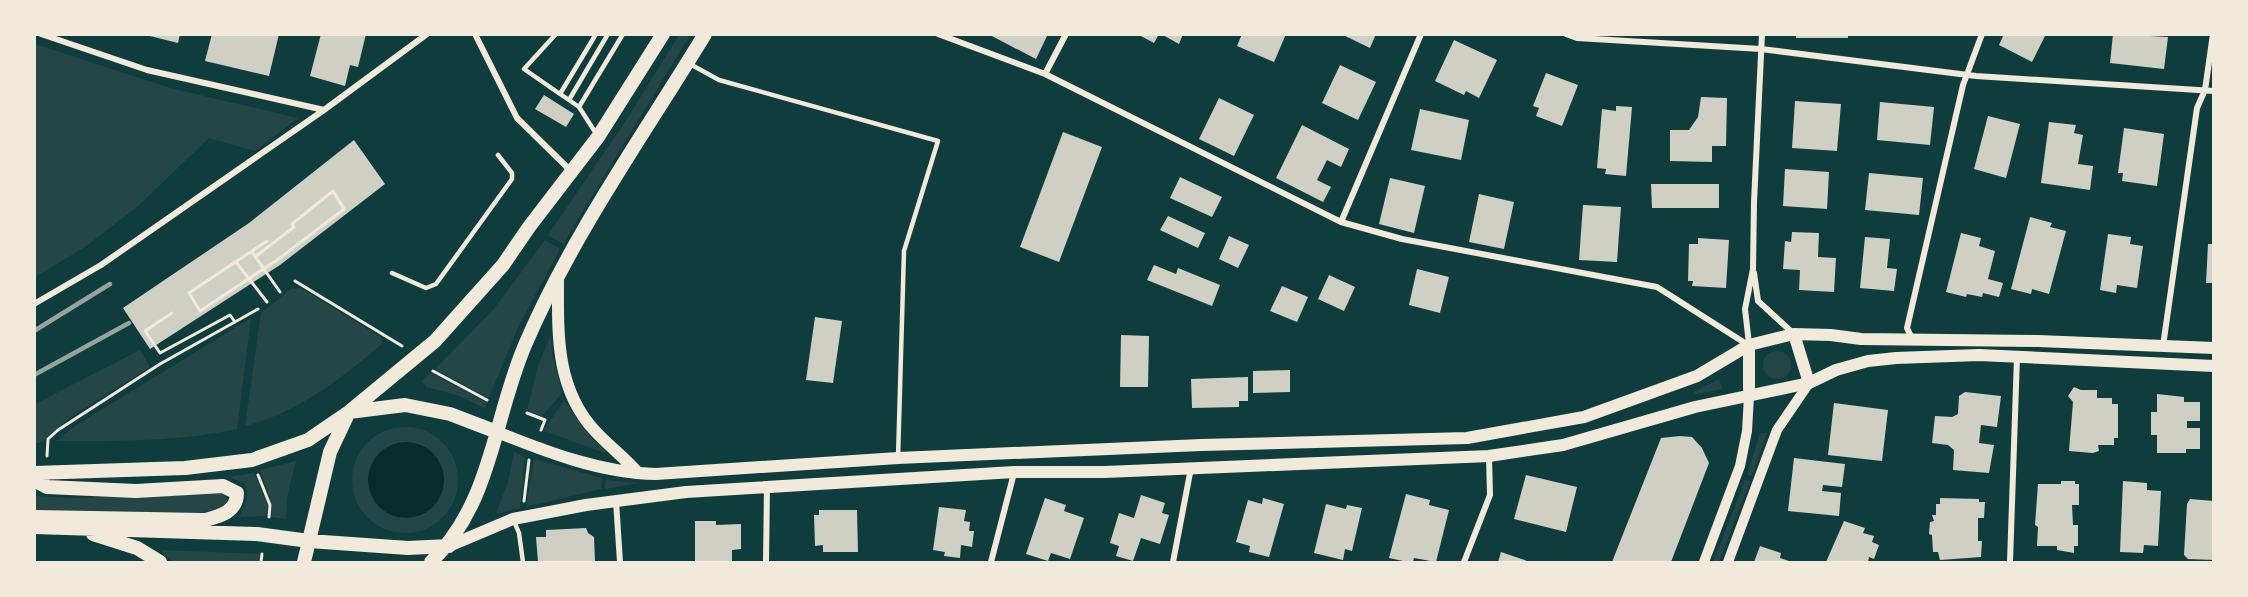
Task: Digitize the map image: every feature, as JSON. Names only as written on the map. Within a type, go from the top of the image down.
[{"type":"main road","points":[[34,473],[184,468],[252,460],[308,440],[349,412],[435,341],[503,265],[598,137],[663,34]]},
{"type":"main road","points":[[431,562],[449,546],[473,507],[497,432],[503,405],[526,344],[558,278],[705,34]]},
{"type":"main road","points":[[558,278],[559,350],[570,395],[596,431],[617,449],[638,474]]},
{"type":"main road","points":[[349,412],[405,405],[450,414],[534,447],[599,466],[638,474],[898,458],[1467,438],[1584,417],[1697,376],[1749,345],[1794,334],[1913,341],[2038,341],[2214,348]]},
{"type":"main road","points":[[1794,334],[1809,383]]},
{"type":"main road","points":[[1749,345],[1749,396]]},
{"type":"main road","points":[[34,527],[257,534],[309,541],[408,548],[449,546],[513,519],[616,500],[767,486],[1014,472],[1105,472],[1489,456],[1563,445],[1695,407],[1809,383],[1836,370],[1868,361],[1979,355],[2214,366]]},
{"type":"main road","points":[[304,562],[330,452],[349,412]]},
{"type":"main road","points":[[34,480],[47,487],[136,491],[223,486],[237,493],[237,499],[232,509],[222,515],[204,520],[34,517]]},
{"type":"main road","points":[[74,528],[137,548],[160,562]]},
{"type":"street","points":[[41,34],[67,38],[147,70],[324,110]]},
{"type":"street","points":[[34,304],[101,265],[324,110],[427,34]]},
{"type":"street","points":[[475,34],[517,118],[572,171]]},
{"type":"street","points":[[938,34],[1045,74],[1341,222],[1402,239],[1657,287],[1749,345]]},
{"type":"street","points":[[1045,74],[1066,34]]},
{"type":"street","points":[[1341,222],[1421,34]]},
{"type":"street","points":[[1566,34],[1577,38],[1761,49],[1966,75],[2214,91]]},
{"type":"street","points":[[1762,34],[1753,269],[1758,301],[1794,334]]},
{"type":"street","points":[[1913,341],[1907,328],[1966,75],[1982,34]]},
{"type":"street","points":[[2163,346],[2197,108],[2205,90],[2213,34]]},
{"type":"street","points":[[1749,345],[1744,309],[1753,269]]},
{"type":"street","points":[[2010,562],[2017,356]]},
{"type":"street","points":[[1728,562],[1777,430],[1809,383]]},
{"type":"street","points":[[1704,562],[1740,466],[1747,431],[1749,396]]},
{"type":"street","points":[[1464,562],[1490,495],[1489,456]]},
{"type":"street","points":[[1173,562],[1191,468]]},
{"type":"street","points":[[991,562],[1013,484],[1014,472]]},
{"type":"street","points":[[766,562],[767,486]]},
{"type":"street","points":[[616,500],[620,562]]},
{"type":"lane","points":[[556,34],[524,69],[579,107],[598,137]]},
{"type":"lane","points":[[560,94],[596,34]]},
{"type":"lane","points":[[570,100],[608,34]]},
{"type":"lane","points":[[579,107],[623,34]]},
{"type":"lane","points":[[688,63],[719,80],[938,141],[904,251],[898,458]]},
{"type":"lane","points":[[392,273],[426,288],[436,284],[475,234],[512,179],[512,173],[498,155]]},
{"type":"lane","points":[[513,519],[519,533],[523,562]]},
{"type":"path","points":[[255,257],[294,227],[292,224],[333,191],[344,209],[263,270],[200,311],[189,293],[267,241]]},
{"type":"path","points":[[252,252],[280,292]]},
{"type":"path","points":[[236,262],[267,302]]},
{"type":"path","points":[[295,281],[402,346]]},
{"type":"path","points":[[46,456],[48,439],[58,430],[160,364],[258,309]]},
{"type":"path","points":[[172,313],[146,331],[160,353],[230,315],[235,322]]},
{"type":"path","points":[[433,371],[487,400]]},
{"type":"path","points":[[526,413],[545,420],[541,430]]},
{"type":"path","points":[[523,508],[529,458]]},
{"type":"path","points":[[256,470],[270,505],[269,517]]},
{"type":"path","points":[[261,562],[262,554]]},
{"type":"shaded area","points":[[679,35],[690,35],[563,244],[548,235],[625,122]]},
{"type":"shaded area","points":[[35,44],[170,88],[298,118],[255,151],[209,138],[138,206],[85,247],[35,277]]},
{"type":"shaded area","points":[[545,240],[560,249],[518,327],[489,398],[435,369],[493,310]]},
{"type":"shaded area","points":[[301,288],[382,338],[383,343],[336,381],[302,403],[265,420],[245,426],[261,313],[291,289]]},
{"type":"shaded area","points":[[251,318],[237,429],[169,439],[56,441],[75,426]]},
{"type":"shaded area","points":[[551,334],[552,353],[562,393],[542,416],[527,410],[538,366]]},
{"type":"shaded area","points":[[140,350],[150,367],[72,416],[40,443],[35,443],[35,404]]},
{"type":"shaded area","points":[[1777,351],[1787,355],[1791,365],[1787,375],[1777,379],[1767,375],[1763,365],[1767,355]]},
{"type":"shaded area","points":[[431,373],[487,403],[485,408],[457,395],[426,387],[422,381]]},
{"type":"shaded area","points":[[1719,379],[1722,389],[1694,395],[1694,392]]},
{"type":"shaded area","points":[[564,400],[591,438],[606,450],[605,453],[544,431]]},
{"type":"shaded area","points":[[405,427],[425,431],[443,442],[454,460],[458,480],[454,500],[443,518],[425,529],[405,533],[385,529],[367,518],[356,500],[352,480],[356,460],[367,442],[385,431]]},
{"type":"shaded area","points":[[1760,433],[1767,433],[1752,476],[1747,475]]},
{"type":"shaded area","points":[[399,442],[413,442],[427,448],[438,459],[444,473],[441,495],[433,507],[413,518],[399,518],[385,512],[374,501],[368,487],[368,473],[374,459],[385,448]]},
{"type":"shaded area","points":[[514,452],[525,457],[520,508],[496,514],[508,482]]},
{"type":"shaded area","points":[[534,459],[602,478],[601,489],[526,507]]},
{"type":"shaded area","points":[[296,461],[287,498],[286,519],[271,517],[272,505],[260,470]]},
{"type":"shaded area","points":[[254,473],[268,505],[265,516],[239,517],[246,501],[245,484],[229,477]]},
{"type":"shaded area","points":[[606,480],[639,483],[605,489]]},
{"type":"shaded area","points":[[1745,480],[1750,481],[1719,562],[1713,562]]},
{"type":"shaded area","points":[[222,492],[228,500],[226,503],[218,509],[204,512],[35,512],[34,496],[76,498]]},
{"type":"shaded area","points":[[160,550],[260,554],[259,562],[173,562]]},
{"type":"building","points":[[142,34],[180,34],[178,43]]},
{"type":"building","points":[[212,34],[279,34],[269,76],[205,61]]},
{"type":"building","points":[[321,34],[366,34],[358,67],[350,65],[345,86],[310,76]]},
{"type":"building","points":[[988,34],[1048,34],[1036,59]]},
{"type":"building","points":[[1137,34],[1159,34],[1154,43]]},
{"type":"building","points":[[1161,34],[1183,34],[1179,44]]},
{"type":"building","points":[[1242,34],[1286,34],[1274,62],[1237,46]]},
{"type":"building","points":[[1341,34],[1376,34],[1370,48]]},
{"type":"building","points":[[1796,34],[1848,34],[1848,38],[1796,38]]},
{"type":"building","points":[[2004,34],[2046,34],[2032,62],[1999,45]]},
{"type":"building","points":[[2113,34],[2168,37],[2164,69],[2110,63]]},
{"type":"building","points":[[1454,40],[1497,60],[1479,98],[1466,91],[1464,95],[1435,81]]},
{"type":"building","points":[[1340,65],[1376,82],[1358,120],[1322,103]]},
{"type":"building","points":[[1546,73],[1578,85],[1562,126],[1536,116],[1539,108],[1533,106]]},
{"type":"building","points":[[544,95],[574,114],[566,127],[535,109]]},
{"type":"building","points":[[1701,97],[1727,98],[1726,146],[1712,146],[1712,162],[1670,161],[1670,130],[1689,130],[1698,117]]},
{"type":"building","points":[[1219,98],[1254,115],[1234,156],[1199,139]]},
{"type":"building","points":[[1795,101],[1841,104],[1837,151],[1792,148]]},
{"type":"building","points":[[1880,102],[1934,107],[1930,145],[1877,140]]},
{"type":"building","points":[[1616,106],[1632,107],[1626,176],[1605,174],[1606,169],[1597,168],[1602,109],[1616,111]]},
{"type":"building","points":[[1420,109],[1469,120],[1461,160],[1411,150]]},
{"type":"building","points":[[1988,116],[2020,124],[2006,178],[1974,169]]},
{"type":"building","points":[[2049,122],[2076,125],[2074,133],[2083,135],[2078,164],[2093,166],[2090,190],[2041,183]]},
{"type":"building","points":[[1302,125],[1349,149],[1341,167],[1327,160],[1317,180],[1331,187],[1323,202],[1276,178]]},
{"type":"building","points":[[2124,128],[2164,134],[2157,186],[2122,181],[2123,173],[2118,173]]},
{"type":"building","points":[[1063,132],[1102,147],[1059,262],[1020,247]]},
{"type":"building","points":[[354,140],[385,184],[280,265],[150,349],[123,308],[249,223]]},
{"type":"building","points":[[1785,169],[1829,172],[1827,209],[1783,206]]},
{"type":"building","points":[[1869,173],[1923,178],[1919,215],[1865,210]]},
{"type":"building","points":[[1180,177],[1222,197],[1212,217],[1170,198]]},
{"type":"building","points":[[1390,178],[1425,186],[1414,233],[1379,224]]},
{"type":"building","points":[[1651,184],[1719,184],[1719,208],[1652,208]]},
{"type":"building","points":[[1479,194],[1514,202],[1504,249],[1469,242]]},
{"type":"building","points":[[1583,205],[1621,207],[1617,262],[1579,260]]},
{"type":"building","points":[[1168,216],[1205,233],[1198,248],[1160,230]]},
{"type":"building","points":[[2030,217],[2052,223],[2050,227],[2066,231],[2049,294],[2032,289],[2031,294],[2011,289]]},
{"type":"building","points":[[1792,232],[1819,233],[1818,257],[1836,258],[1834,292],[1799,290],[1800,270],[1783,269],[1785,241],[1791,242]]},
{"type":"building","points":[[1961,233],[1981,238],[1979,246],[1995,251],[1988,279],[2003,283],[1999,297],[1983,293],[1982,297],[1967,294],[1966,297],[1946,292]]},
{"type":"building","points":[[2108,234],[2131,237],[2130,244],[2143,246],[2137,288],[2117,285],[2116,293],[2100,290]]},
{"type":"building","points":[[1229,236],[1249,245],[1238,268],[1219,259]]},
{"type":"building","points":[[1865,237],[1890,239],[1887,268],[1897,269],[1894,291],[1860,288]]},
{"type":"building","points":[[1698,238],[1729,240],[1726,288],[1692,286],[1693,281],[1688,281],[1689,244],[1698,244]]},
{"type":"building","points":[[2208,244],[2214,244],[2214,283],[2206,283]]},
{"type":"building","points":[[1154,265],[1176,274],[1178,268],[1220,285],[1212,306],[1147,280]]},
{"type":"building","points":[[1417,269],[1449,277],[1440,313],[1409,305]]},
{"type":"building","points":[[1329,275],[1355,287],[1344,311],[1318,299]]},
{"type":"building","points":[[1282,286],[1308,297],[1297,322],[1270,311]]},
{"type":"building","points":[[815,317],[842,321],[833,383],[806,380]]},
{"type":"building","points":[[1121,335],[1149,336],[1148,387],[1120,387]]},
{"type":"building","points":[[1290,370],[1290,392],[1253,393],[1253,371]]},
{"type":"building","points":[[1248,377],[1248,401],[1239,401],[1239,407],[1192,408],[1191,379]]},
{"type":"building","points":[[2074,387],[2081,390],[2097,390],[2097,398],[2112,398],[2112,404],[2118,404],[2118,438],[2114,438],[2114,445],[2098,445],[2099,451],[2093,453],[2069,451],[2073,402],[2068,396]]},
{"type":"building","points":[[1965,392],[2001,396],[1997,427],[1981,425],[1979,443],[1994,445],[1989,473],[1953,470],[1954,450],[1948,445],[1932,443],[1935,416],[1952,417],[1958,414],[1959,396]]},
{"type":"building","points":[[2157,394],[2184,397],[2184,402],[2200,402],[2200,421],[2187,421],[2187,428],[2200,428],[2200,449],[2186,449],[2186,453],[2157,453],[2157,435],[2151,435],[2151,412],[2157,412]]},
{"type":"building","points":[[1834,403],[1888,410],[1882,461],[1828,455]]},
{"type":"building","points":[[1692,437],[1702,448],[1709,463],[1671,562],[1612,562],[1661,438]]},
{"type":"building","points":[[1794,458],[1845,464],[1842,487],[1823,485],[1822,491],[1841,493],[1839,516],[1788,511]]},
{"type":"building","points":[[1526,475],[1577,487],[1566,532],[1514,519]]},
{"type":"building","points":[[2061,481],[2075,481],[2075,484],[2079,484],[2079,505],[2072,505],[2073,525],[2078,525],[2078,546],[2074,546],[2074,553],[2057,550],[2057,546],[2037,546],[2038,527],[2035,525],[2038,484],[2061,484]]},
{"type":"building","points":[[2123,481],[2147,483],[2147,490],[2161,491],[2158,546],[2144,545],[2143,553],[2120,552]]},
{"type":"building","points":[[1406,494],[1430,500],[1429,505],[1449,510],[1436,562],[1414,558],[1413,562],[1408,562],[1389,558]]},
{"type":"building","points":[[1141,495],[1165,503],[1162,513],[1169,515],[1160,544],[1141,538],[1133,561],[1116,556],[1119,546],[1110,543],[1119,513],[1134,518]]},
{"type":"building","points":[[1045,498],[1066,505],[1064,511],[1084,518],[1070,559],[1051,553],[1048,561],[1026,554]]},
{"type":"building","points":[[1263,498],[1284,504],[1269,557],[1249,552],[1250,546],[1236,542],[1248,500],[1262,504]]},
{"type":"building","points":[[1940,498],[1979,499],[1979,502],[1985,502],[1984,518],[1978,518],[1978,541],[1982,541],[1981,557],[1940,560],[1938,552],[1933,552],[1932,535],[1929,534],[1930,522],[1934,521],[1932,515],[1936,515],[1936,504],[1940,504]]},
{"type":"building","points":[[2190,499],[2214,501],[2214,560],[2188,559],[2184,555],[2187,504]]},
{"type":"building","points":[[1326,504],[1346,509],[1347,505],[1362,508],[1352,551],[1345,549],[1343,560],[1314,553]]},
{"type":"building","points":[[939,507],[966,510],[964,521],[970,522],[969,531],[974,531],[972,547],[961,545],[960,558],[944,556],[945,552],[933,550]]},
{"type":"building","points":[[819,510],[857,510],[858,552],[823,552],[823,545],[815,546],[814,515],[819,515]]},
{"type":"building","points":[[695,521],[716,521],[716,525],[741,524],[741,549],[732,550],[732,562],[695,562]]},
{"type":"building","points":[[1844,521],[1865,528],[1863,533],[1874,536],[1872,542],[1879,545],[1874,559],[1869,557],[1868,562],[1826,562]]},
{"type":"building","points":[[586,528],[588,533],[594,537],[595,562],[538,562],[536,537],[546,537],[546,530]]},
{"type":"building","points":[[1760,546],[1781,553],[1780,558],[1792,562],[1754,562]]},
{"type":"building","points":[[1501,552],[1530,562],[1498,562]]},
{"type":"railway","points":[[34,331],[110,284]]},
{"type":"railway","points":[[34,375],[129,323]]}]
